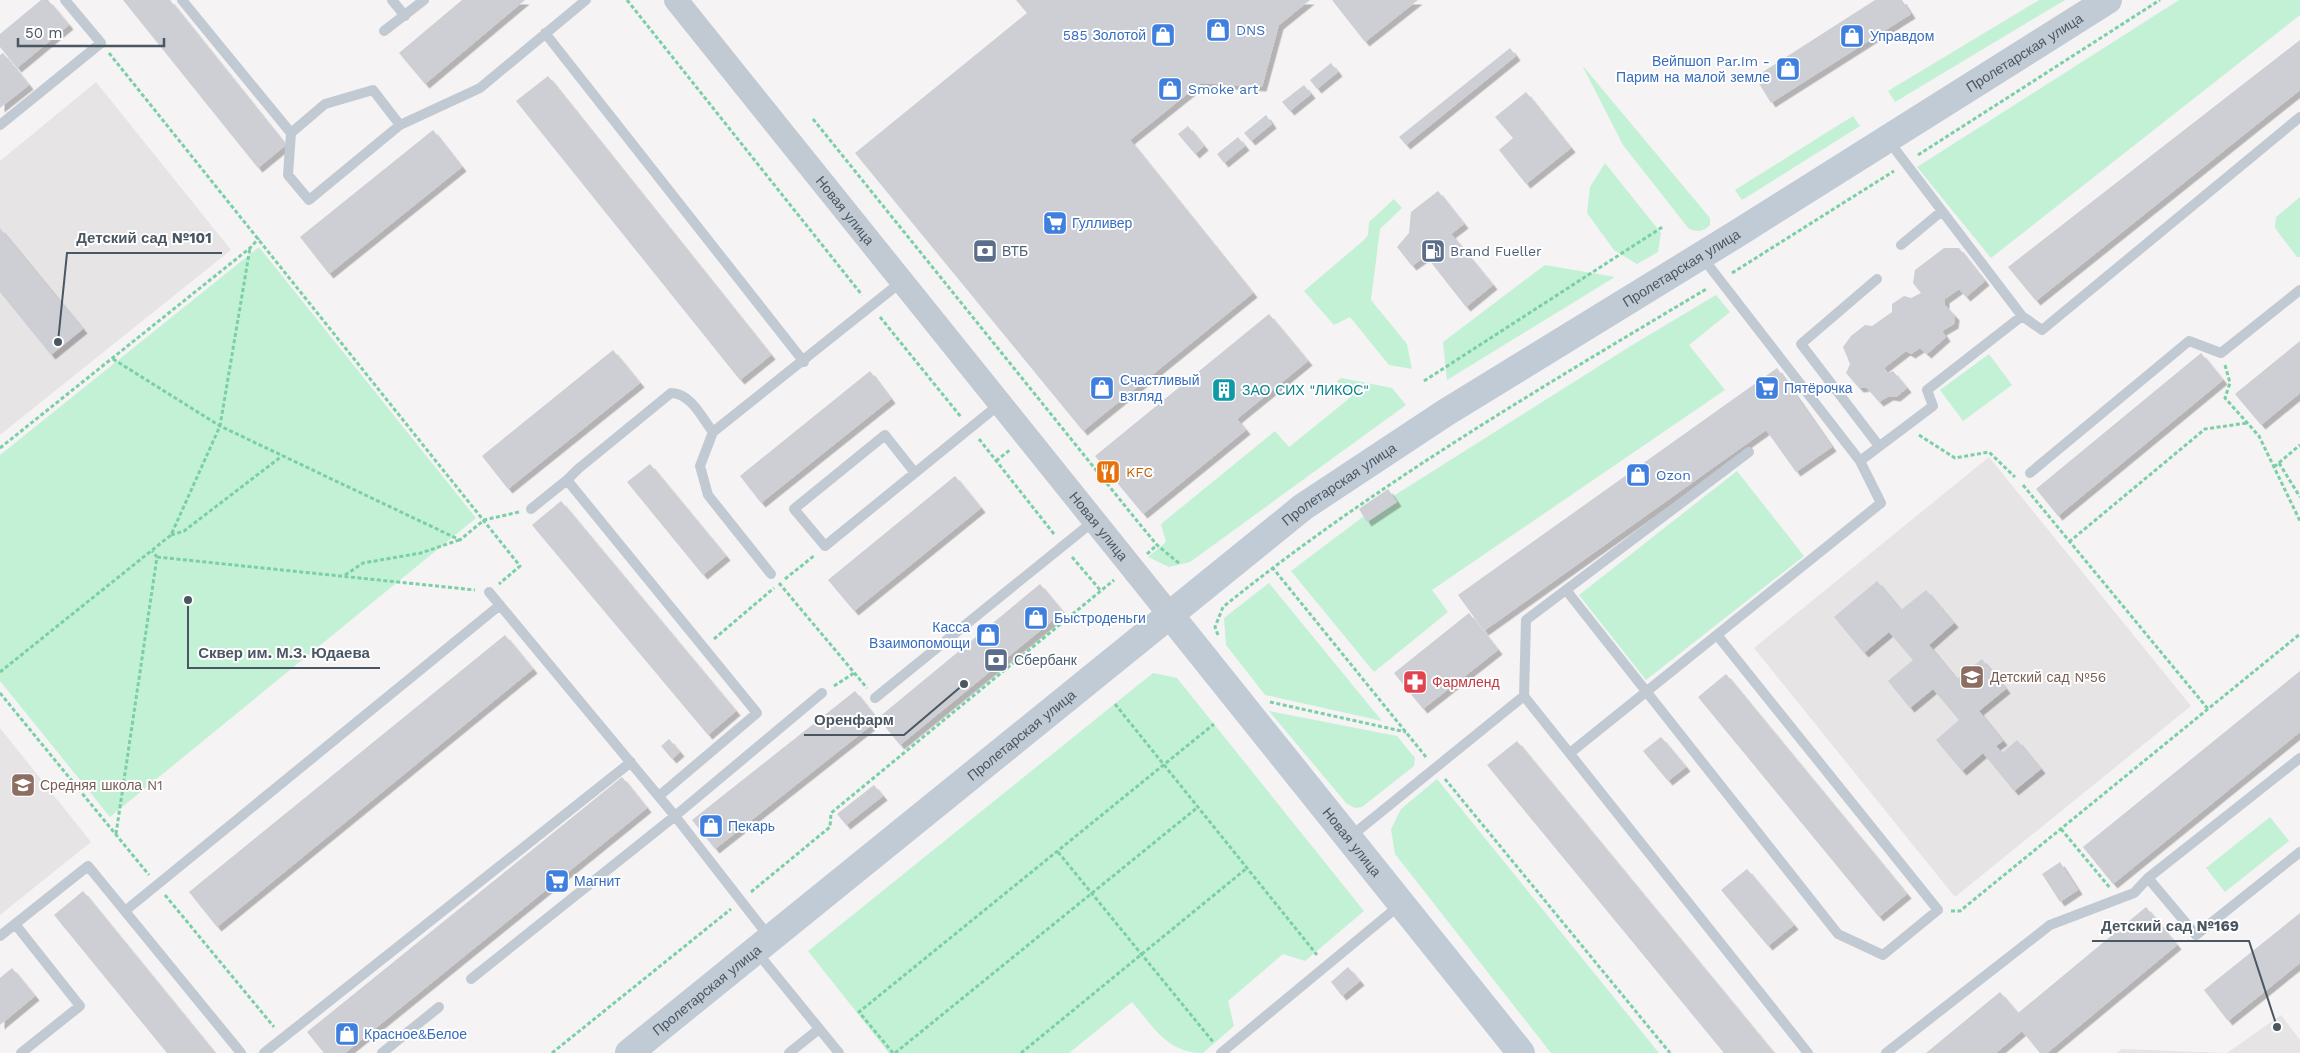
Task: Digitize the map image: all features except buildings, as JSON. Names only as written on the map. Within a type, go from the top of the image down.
[{"type":"main road","name":"Пролетарская улица","points":[[629,1053],[1303,507],[1454,408],[1887,140],[2108,0]]},
{"type":"main road","name":"Новая улица","points":[[1170,615],[1521,1053]]},
{"type":"street","name":"Новая улица","points":[[676,0],[1170,615]]},
{"type":"lane","points":[[0,125],[100,43],[65,0]]},
{"type":"lane","points":[[182,0],[291,133],[288,175],[309,200],[400,126],[480,88],[586,0]]},
{"type":"lane","points":[[392,0],[405,16]]},
{"type":"lane","points":[[384,31],[424,0]]},
{"type":"lane","points":[[545,34],[804,362]]},
{"type":"lane","points":[[291,133],[325,104],[372,90],[400,126]]},
{"type":"lane","points":[[1887,140],[2022,316],[2042,330],[2300,117]]},
{"type":"lane","points":[[1901,245],[1942,211]]},
{"type":"lane","points":[[1570,753],[1881,503],[1860,461],[1701,256]]},
{"type":"lane","points":[[1877,279],[1801,344],[1879,446]]},
{"type":"lane","points":[[771,574],[708,495],[700,466],[713,432],[804,362],[901,282]]},
{"type":"lane","points":[[2030,473],[2189,341],[2221,353],[2300,290]]},
{"type":"lane","points":[[1860,461],[1933,406],[1927,390],[2022,316]]},
{"type":"lane","points":[[531,509],[671,393],[680,393],[689,401],[713,432]]},
{"type":"lane","points":[[915,473],[885,435],[794,508],[825,546],[915,473],[1001,403]]},
{"type":"lane","points":[[1749,452],[1526,620],[1524,696],[1808,1053]]},
{"type":"lane","points":[[568,480],[757,713],[659,796]]},
{"type":"lane","points":[[875,698],[1094,520]]},
{"type":"lane","points":[[1566,590],[1838,934],[1883,955],[1938,910],[1717,635]]},
{"type":"lane","points":[[489,592],[659,796],[740,901],[763,944],[819,1029],[839,1053]]},
{"type":"lane","points":[[125,911],[500,605]]},
{"type":"lane","points":[[471,979],[675,816],[822,693]]},
{"type":"lane","points":[[1348,838],[1524,696]]},
{"type":"lane","points":[[1886,1053],[2050,925],[2134,893],[2148,878],[2300,758]]},
{"type":"lane","points":[[264,1053],[631,762]]},
{"type":"lane","points":[[2148,878],[2196,935],[2300,852]]},
{"type":"lane","points":[[0,936],[88,866],[241,1053]]},
{"type":"lane","points":[[1222,1053],[1401,904]]},
{"type":"lane","points":[[15,924],[80,1006],[21,1053]]},
{"type":"lane","points":[[382,1053],[439,1007]]},
{"type":"lane","points":[[789,1053],[819,1029]]},
{"type":"path","points":[[1220,641],[1215,627],[1223,607],[1272,567],[1363,502],[1532,394],[1721,280],[2160,0]]},
{"type":"path","points":[[100,43],[259,238],[520,566],[489,592],[345,575],[157,557],[152,551]]},
{"type":"path","points":[[813,119],[1142,527],[1157,545],[1180,564]]},
{"type":"path","points":[[1424,381],[1664,226]]},
{"type":"path","points":[[0,448],[250,248],[259,238]]},
{"type":"path","points":[[171,535],[220,426],[250,248]]},
{"type":"path","points":[[2221,353],[2230,383],[2226,398],[2259,436],[2300,521]]},
{"type":"path","points":[[113,359],[220,426],[460,540]]},
{"type":"path","points":[[2069,542],[2205,429],[2247,423]]},
{"type":"path","points":[[1906,426],[1955,458],[1989,452],[2011,471],[2208,709]]},
{"type":"path","points":[[2274,467],[2300,445]]},
{"type":"path","points":[[0,672],[171,535],[184,531],[282,456]]},
{"type":"path","points":[[2279,462],[2300,497]]},
{"type":"path","points":[[345,575],[363,563],[421,553],[460,540],[484,520],[531,509]]},
{"type":"path","points":[[704,647],[825,546]]},
{"type":"path","points":[[116,834],[157,557]]},
{"type":"path","points":[[1272,567],[1670,1053]]},
{"type":"path","points":[[771,574],[875,698]]},
{"type":"path","points":[[552,1053],[830,827],[831,813],[1100,591]]},
{"type":"path","points":[[1938,910],[1960,911],[2300,634]]},
{"type":"path","points":[[822,693],[854,673]]},
{"type":"path","points":[[0,694],[283,1038]]},
{"type":"path","points":[[1264,701],[1406,732]]},
{"type":"path","points":[[1115,704],[1326,966]]},
{"type":"path","points":[[1198,807],[894,1053],[859,1012],[1214,724]]},
{"type":"path","points":[[2061,829],[2119,898]]},
{"type":"path","points":[[1058,852],[1222,1053]]},
{"type":"path","points":[[1021,1053],[1247,868]]},
{"type":"shaded area","points":[[96,82],[231,250],[0,435],[0,161]]},
{"type":"shaded area","name":"Детский сад №56","points":[[1989,457],[2191,706],[1955,897],[1754,648]]},
{"type":"shaded area","name":"Средняя школа N1","points":[[0,728],[91,842],[0,915]]},
{"type":"shaded area","points":[[2281,1015],[2300,1040],[2300,1053],[2227,1053]]},
{"type":"shaded area","points":[[2122,1049],[2227,1053],[2116,1053]]},
{"type":"green space","points":[[2039,0],[2065,0],[1895,102],[1888,91]]},
{"type":"green space","points":[[2179,0],[2300,0],[2300,15],[1991,258],[1917,167]]},
{"type":"green space","points":[[1582,65],[1710,218],[1710,225],[1705,229],[1695,231],[1689,229],[1623,145]]},
{"type":"green space","points":[[1853,116],[1860,126],[1742,200],[1735,190]]},
{"type":"green space","points":[[1605,163],[1661,233],[1658,252],[1637,264],[1614,250],[1587,213],[1590,187]]},
{"type":"green space","points":[[2300,197],[2300,257],[2297,257],[2275,228],[2276,217]]},
{"type":"green space","points":[[1394,199],[1402,208],[1380,229],[1371,300],[1407,344],[1412,369],[1389,365],[1350,317],[1334,325],[1304,291],[1364,240],[1368,235],[1369,222]]},
{"type":"green space","points":[[259,247],[476,518],[110,817],[0,681],[0,455]]},
{"type":"green space","points":[[1545,265],[1615,277],[1447,380],[1443,342]]},
{"type":"green space","points":[[1716,295],[1730,312],[1689,345],[1725,390],[1432,590],[1448,612],[1374,672],[1291,571],[1376,507],[1634,344]]},
{"type":"green space","points":[[1989,354],[2012,385],[1963,421],[1940,390]]},
{"type":"green space","points":[[1341,378],[1392,388],[1406,405],[1190,562],[1169,567],[1148,557],[1166,542],[1161,524],[1275,431],[1289,447],[1351,397],[1337,381]]},
{"type":"green space","points":[[1737,471],[1804,556],[1646,680],[1579,595]]},
{"type":"green space","points":[[1269,583],[1382,721],[1265,695],[1226,645],[1224,618]]},
{"type":"green space","points":[[1153,673],[1177,678],[1364,911],[1305,961],[1283,954],[1228,1001],[1234,1026],[1203,1053],[1190,1052],[1170,1043],[1154,1029],[1132,1002],[1069,1053],[889,1053],[808,951]]},
{"type":"green space","points":[[1269,711],[1397,736],[1415,758],[1414,766],[1362,807],[1355,808],[1347,804]]},
{"type":"green space","points":[[1437,779],[1659,1053],[1551,1053],[1395,854],[1391,829],[1401,809]]},
{"type":"green space","points":[[2270,817],[2289,841],[2225,892],[2206,868]]},
{"type":"place","name":"DNS","points":[[1218,30]]},
{"type":"place","name":"585 Золотой","points":[[1163,35]]},
{"type":"place","name":"Управдом","points":[[1852,36]]},
{"type":"place","name":"Вейпшоп Par.Im - Парим на малой земле","points":[[1788,69]]},
{"type":"place","name":"Smoke art","points":[[1170,89]]},
{"type":"place","name":"Гулливер","points":[[1055,223]]},
{"type":"place","name":"ВТБ","points":[[985,251]]},
{"type":"place","name":"Brand Fueller","points":[[1433,251]]},
{"type":"place","name":"Детский сад №101","points":[[58,342]]},
{"type":"place","name":"Счастливый взгляд","points":[[1102,388]]},
{"type":"place","name":"Пятёрочка","points":[[1767,388]]},
{"type":"place","name":"ЗАО СИХ \"ЛИКОС\"","points":[[1224,390]]},
{"type":"place","name":"KFC","points":[[1108,472]]},
{"type":"place","name":"Ozon","points":[[1638,475]]},
{"type":"place","name":"Сквер им. М.З. Юдаева","points":[[188,600]]},
{"type":"place","name":"Быстроденьги","points":[[1036,618]]},
{"type":"place","name":"Касса Взаимопомощи","points":[[988,635]]},
{"type":"place","name":"Сбербанк","points":[[996,660]]},
{"type":"place","name":"Детский сад №56","points":[[1972,677]]},
{"type":"place","name":"Фармленд","points":[[1415,682]]},
{"type":"place","name":"Оренфарм","points":[[964,684]]},
{"type":"place","name":"Средняя школа N1","points":[[23,785]]},
{"type":"place","name":"Пекарь","points":[[711,826]]},
{"type":"place","name":"Магнит","points":[[557,881]]},
{"type":"place","name":"Детский сад №169","points":[[2277,1027]]},
{"type":"place","name":"Красное&Белое","points":[[347,1034]]}]
